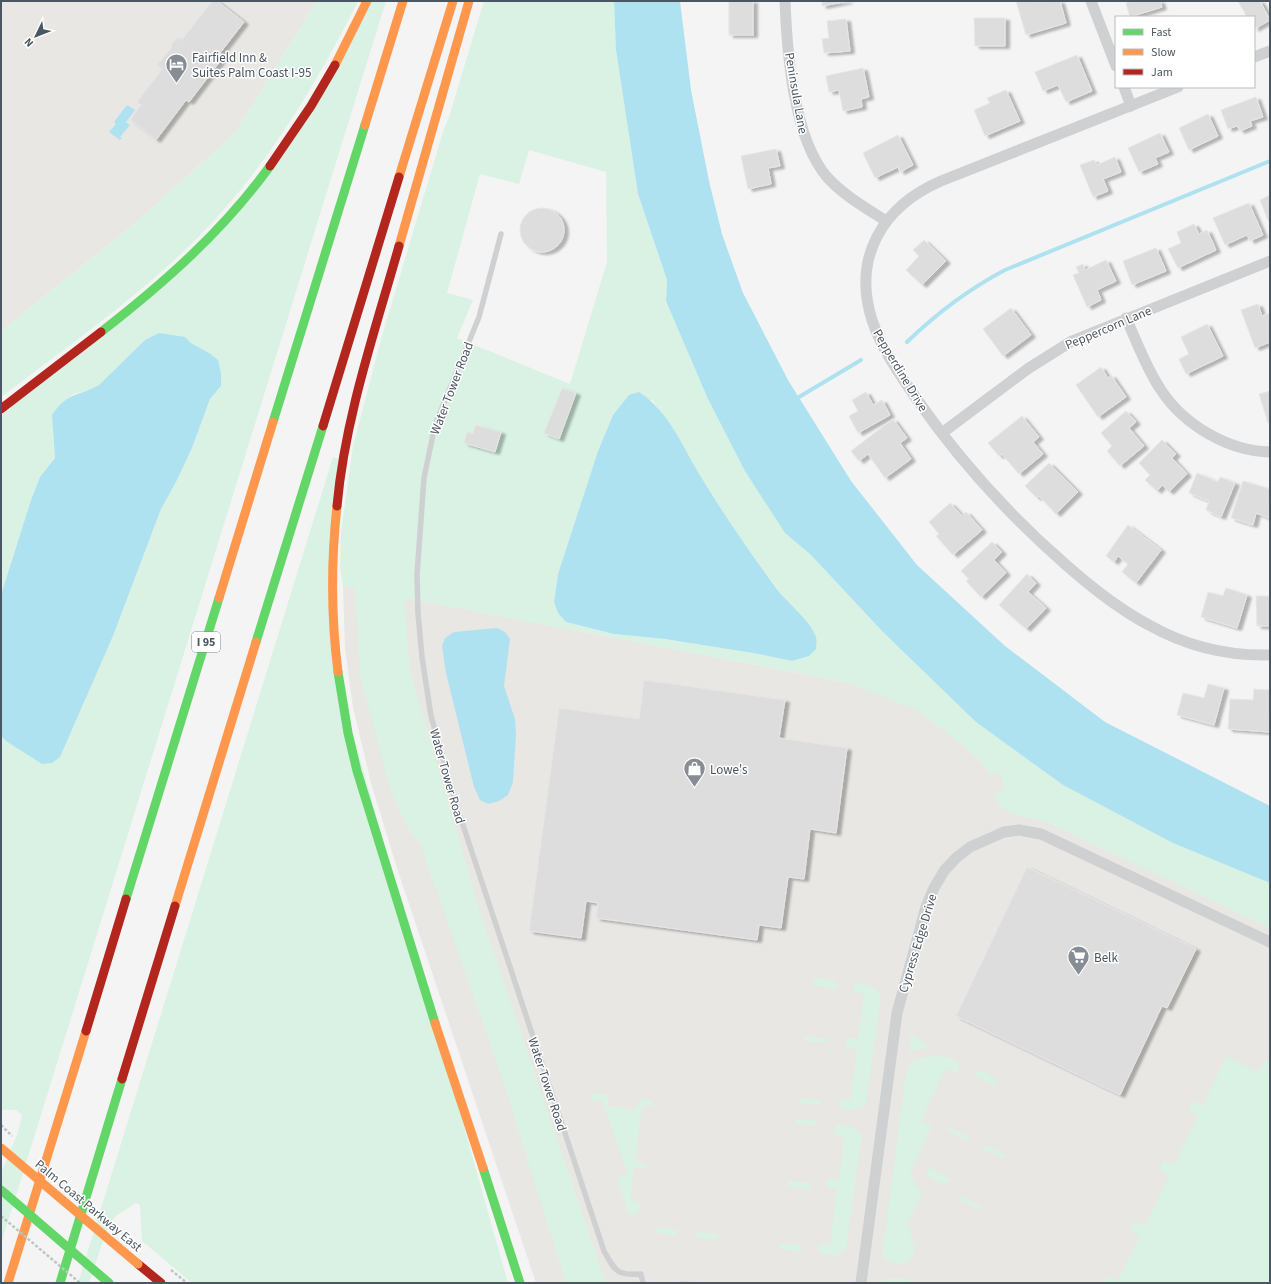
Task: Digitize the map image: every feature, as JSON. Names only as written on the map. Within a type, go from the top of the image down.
[{"type":"main road","points":[[1,409],[123,315],[187,260],[215,231],[270,166],[300,124],[336,63],[367,1]]},
{"type":"main road","name":"I 95","points":[[8,1283],[403,1]]},
{"type":"main road","points":[[60,1283],[453,1]]},
{"type":"main road","points":[[470,1],[439,102],[353,411],[341,470],[334,525],[333,601],[343,702],[357,769],[408,939],[491,1188],[520,1283]]},
{"type":"main road","name":"Palm Coast Parkway East","points":[[1,1148],[161,1283]]},
{"type":"main road","points":[[1,1190],[109,1283]]},
{"type":"street","name":"Peninsula Lane","points":[[785,1],[794,83],[801,124],[809,148],[822,170],[834,184],[847,195],[886,221]]},
{"type":"street","points":[[1091,1],[1115,63]]},
{"type":"street","points":[[1255,57],[1270,51]]},
{"type":"street","points":[[1124,88],[1131,106]]},
{"type":"street","name":"Pepperdine Drive","points":[[1176,88],[930,186],[909,198],[886,221],[874,244],[868,266],[868,299],[872,319],[878,334],[908,386],[942,433],[978,479],[1030,532],[1083,580],[1123,610],[1151,626],[1195,645],[1233,653],[1270,655]]},
{"type":"street","name":"Peppercorn Lane","points":[[942,433],[1023,372],[1060,348],[1087,333],[1270,261]]},
{"type":"street","points":[[1126,318],[1153,378],[1161,391],[1180,413],[1199,428],[1220,440],[1244,448],[1270,452]]},
{"type":"street","name":"Cypress Edge Drive","points":[[862,1283],[896,1013],[926,907],[934,888],[944,871],[963,852],[1004,832],[1031,831],[1041,834],[1270,942]]},
{"type":"lane","name":"Water Tower Road","points":[[500,234],[479,317],[435,425],[424,478],[417,574],[418,613],[422,657],[430,716],[458,810],[604,1251],[616,1270],[627,1275],[641,1274],[643,1283]]},
{"type":"path","points":[[1,1216],[80,1283]]},
{"type":"shaded area","points":[[1,1],[317,1],[235,133],[133,225],[1,331]]},
{"type":"shaded area","points":[[343,586],[850,683],[891,640],[976,722],[1063,785],[1173,843],[1270,883],[1270,1283],[536,1283],[397,868],[371,783],[353,707],[345,649]]},
{"type":"green space","points":[[317,1],[358,1],[323,68],[283,132],[238,193],[187,248],[143,288],[1,397],[1,331],[133,225],[235,133]]},
{"type":"green space","points":[[372,1],[386,1],[1,1244],[1,1173],[18,1132],[22,1115],[16,1110],[1,1110],[1,736],[6,741],[60,757],[113,636],[161,509],[192,448],[210,399],[221,386],[209,353],[191,343],[185,337],[145,340],[99,385],[89,390],[73,394],[52,415],[55,458],[40,477],[31,500],[1,595],[1,416],[230,222]]},
{"type":"green space","points":[[484,1],[614,1],[616,50],[638,194],[667,280],[666,301],[785,533],[811,555],[883,632],[976,722],[1063,785],[1173,843],[1270,883],[1270,928],[1042,820],[1014,814],[1002,807],[994,795],[1005,791],[1000,772],[990,776],[983,764],[963,745],[918,711],[850,683],[404,598],[410,671],[480,912],[606,1283],[566,1283],[505,1087],[437,891],[430,876],[422,847],[406,825],[388,783],[360,673],[355,589],[343,586],[340,568],[341,532],[353,446],[382,336],[443,132],[449,117]],"holes":[[[529,150],[606,172],[607,262],[570,384],[457,338],[473,300],[447,293],[480,174],[519,184]],[[652,400],[664,416],[701,478],[741,539],[781,594],[810,627],[816,638],[816,649],[809,656],[792,661],[759,654],[665,639],[614,634],[566,622],[558,613],[554,602],[558,574],[598,451],[613,415]]]},
{"type":"green space","points":[[333,457],[338,459],[332,659],[508,1283],[192,1283],[142,1241],[140,1205],[136,1203],[116,1216],[108,1226],[89,1283],[78,1283]]},
{"type":"green space","points":[[819,978],[833,980],[838,986],[836,989],[813,985],[812,983],[815,979]]},
{"type":"green space","points":[[856,984],[870,986],[876,989],[881,995],[866,1104],[857,1109],[848,1110],[841,1109],[838,1102],[840,1100],[850,1100],[857,1050],[845,1048],[847,1038],[858,1039],[864,994],[853,992],[853,986]]},
{"type":"green space","points":[[911,1034],[927,1045],[927,1047],[909,1052]]},
{"type":"green space","points":[[804,1036],[827,1039],[828,1043],[805,1041]]},
{"type":"green space","points":[[933,1056],[952,1059],[958,1063],[960,1067],[956,1073],[946,1068],[921,1121],[932,1126],[911,1170],[911,1177],[922,1193],[908,1223],[914,1248],[912,1258],[908,1263],[894,1263],[882,1257],[905,1080],[908,1068],[913,1061]]},
{"type":"green space","points":[[1226,1056],[1258,1072],[1266,1059],[1270,1066],[1270,1283],[1104,1283],[1108,1276],[1118,1280],[1140,1237],[1130,1231],[1135,1221],[1145,1226],[1169,1176],[1159,1170],[1164,1161],[1174,1165],[1198,1116],[1188,1110],[1192,1101],[1203,1106]]},
{"type":"green space","points":[[977,1071],[993,1077],[996,1081],[995,1086],[975,1076]]},
{"type":"green space","points":[[596,1093],[608,1095],[608,1106],[636,1110],[639,1099],[651,1100],[654,1103],[653,1106],[642,1106],[635,1161],[645,1163],[646,1165],[643,1169],[634,1167],[630,1200],[640,1202],[639,1212],[637,1215],[631,1215],[628,1212],[617,1179],[628,1174],[602,1100],[593,1102],[590,1100],[592,1095]]},
{"type":"green space","points":[[799,1098],[821,1101],[821,1105],[801,1103],[797,1100]]},
{"type":"green space","points":[[797,1119],[816,1121],[818,1126],[794,1123]]},
{"type":"green space","points":[[838,1124],[853,1127],[862,1135],[846,1249],[835,1256],[820,1253],[818,1247],[819,1244],[830,1245],[837,1189],[826,1187],[828,1178],[839,1180],[844,1137],[835,1134],[833,1131]]},
{"type":"green space","points":[[948,1127],[969,1137],[968,1141],[947,1131]]},
{"type":"green space","points":[[985,1145],[1006,1155],[1005,1158],[984,1150]]},
{"type":"green space","points":[[929,1168],[949,1178],[950,1180],[943,1184],[929,1177],[927,1171]]},
{"type":"green space","points":[[788,1180],[809,1183],[811,1188],[786,1186]]},
{"type":"green space","points":[[961,1196],[981,1206],[980,1209],[959,1200],[958,1199]]},
{"type":"green space","points":[[655,1227],[678,1231],[674,1236],[658,1233],[654,1230]]},
{"type":"green space","points":[[695,1232],[715,1234],[718,1238],[714,1240],[694,1237]]},
{"type":"green space","points":[[780,1243],[801,1245],[802,1250],[787,1250],[779,1246]]},
{"type":"green space","points":[[894,1278],[909,1279],[912,1283],[879,1283],[883,1280]]},
{"type":"water","points":[[614,1],[680,1],[691,90],[709,181],[722,234],[743,293],[788,380],[851,481],[917,565],[1005,646],[1105,722],[1270,806],[1270,883],[1173,843],[1063,785],[976,722],[883,632],[811,555],[785,533],[745,471],[708,399],[666,301],[667,280],[638,194],[616,50]]},
{"type":"water","points":[[127,105],[135,110],[126,122],[130,125],[120,137],[122,138],[120,140],[109,132],[116,124],[114,122]]},
{"type":"water","points":[[159,333],[185,337],[191,343],[218,360],[221,374],[221,386],[210,399],[192,448],[161,509],[113,636],[60,757],[52,763],[42,764],[6,741],[1,736],[1,595],[31,500],[40,477],[55,458],[52,415],[63,402],[69,398],[99,385],[145,340]]},
{"type":"water","points":[[639,392],[659,409],[747,547],[776,588],[809,624],[816,637],[816,649],[809,656],[792,661],[759,654],[665,639],[614,634],[566,622],[558,613],[554,602],[558,574],[598,451],[613,415],[629,395]]},
{"type":"water","points":[[497,628],[505,632],[510,639],[504,686],[515,719],[516,735],[513,782],[508,795],[499,801],[488,804],[480,800],[474,787],[446,673],[442,646],[445,638],[454,632]]},
{"type":"building","name":"Fairfield Inn & Suites Palm Coast I-95","points":[[212,1],[217,1],[244,22],[220,53],[224,56],[189,102],[186,100],[156,140],[130,120],[141,105],[137,102],[162,69],[157,65],[172,47],[171,45],[177,37],[181,41]]},
{"type":"building","points":[[729,1],[753,1],[753,35],[729,35]]},
{"type":"building","points":[[822,1],[848,1],[822,6]]},
{"type":"building","points":[[1016,1],[1060,1],[1066,23],[1026,35]]},
{"type":"building","points":[[1131,1],[1160,1],[1162,7],[1130,16],[1126,3]]},
{"type":"building","points":[[1238,1],[1260,1],[1270,20],[1255,28],[1255,16],[1246,16]]},
{"type":"building","points":[[974,18],[1005,18],[1005,46],[975,46]]},
{"type":"building","points":[[846,19],[850,51],[824,53],[822,39],[829,38],[827,21]]},
{"type":"building","points":[[1077,55],[1092,91],[1066,102],[1058,85],[1043,91],[1035,72]]},
{"type":"building","points":[[863,68],[869,97],[861,99],[862,107],[843,111],[839,90],[829,92],[826,76]]},
{"type":"building","points":[[1006,90],[1020,121],[985,136],[974,110],[990,103],[987,98]]},
{"type":"building","points":[[1256,97],[1263,117],[1250,121],[1252,126],[1240,131],[1237,126],[1228,129],[1221,110]]},
{"type":"building","points":[[1208,114],[1218,136],[1189,150],[1179,128]]},
{"type":"building","points":[[1160,133],[1169,152],[1155,158],[1158,164],[1139,172],[1128,148]]},
{"type":"building","points":[[898,135],[913,165],[900,172],[898,167],[875,178],[863,153]]},
{"type":"building","points":[[776,149],[780,166],[768,168],[771,184],[748,189],[741,156]]},
{"type":"building","points":[[1115,157],[1121,172],[1103,179],[1108,191],[1093,197],[1080,165],[1094,160],[1097,165]]},
{"type":"building","points":[[1270,195],[1270,225],[1260,200]]},
{"type":"building","points":[[1249,203],[1263,235],[1250,241],[1247,235],[1225,245],[1213,218]]},
{"type":"building","points":[[538,208],[546,208],[551,209],[558,214],[563,221],[563,239],[558,246],[551,251],[538,252],[530,249],[523,242],[520,234],[520,226],[523,218],[530,211]]},
{"type":"building","points":[[1194,224],[1199,234],[1207,230],[1216,250],[1178,268],[1168,249],[1181,243],[1177,232]]},
{"type":"building","points":[[924,240],[946,261],[922,285],[906,270],[919,256],[913,250]]},
{"type":"building","points":[[1156,248],[1166,271],[1132,285],[1123,261]]},
{"type":"building","points":[[1106,260],[1116,281],[1097,290],[1101,300],[1087,307],[1073,275],[1079,273],[1076,267],[1083,264],[1085,270]]},
{"type":"building","points":[[1258,304],[1262,316],[1270,313],[1270,342],[1255,348],[1241,310]]},
{"type":"building","points":[[1011,308],[1031,335],[1003,356],[983,329]]},
{"type":"building","points":[[1207,324],[1223,356],[1186,374],[1179,359],[1189,354],[1181,337]]},
{"type":"building","points":[[1101,367],[1108,378],[1111,375],[1126,397],[1098,417],[1076,385]]},
{"type":"building","points":[[562,388],[576,393],[559,439],[544,433]]},
{"type":"building","points":[[1270,391],[1270,422],[1268,423],[1259,394]]},
{"type":"building","points":[[866,392],[873,405],[882,400],[890,415],[858,433],[849,416],[858,411],[852,400]]},
{"type":"building","points":[[1126,411],[1136,422],[1129,428],[1144,446],[1120,466],[1107,451],[1112,446],[1101,433]]},
{"type":"building","points":[[1022,416],[1039,437],[1033,442],[1043,454],[1019,474],[1002,454],[999,456],[988,443]]},
{"type":"building","points":[[893,419],[907,438],[900,443],[911,459],[885,478],[868,454],[859,461],[851,451]]},
{"type":"building","points":[[475,425],[501,432],[495,452],[464,443],[467,432],[473,434]]},
{"type":"building","points":[[1162,440],[1176,454],[1172,458],[1187,474],[1169,492],[1162,485],[1157,491],[1145,480],[1150,475],[1139,463]]},
{"type":"building","points":[[1049,463],[1078,492],[1056,514],[1039,496],[1037,498],[1025,486]]},
{"type":"building","points":[[1197,473],[1218,482],[1220,477],[1235,483],[1221,517],[1206,510],[1209,501],[1189,493]]},
{"type":"building","points":[[1243,481],[1270,489],[1269,518],[1256,513],[1253,525],[1231,518]]},
{"type":"building","points":[[950,503],[962,516],[966,512],[982,530],[953,555],[936,536],[939,534],[929,522]]},
{"type":"building","points":[[1128,525],[1161,550],[1136,583],[1122,572],[1128,564],[1118,556],[1114,562],[1106,556]]},
{"type":"building","points":[[992,542],[1002,552],[994,560],[1006,573],[981,597],[966,581],[969,579],[961,571]]},
{"type":"building","points":[[1027,574],[1036,583],[1028,592],[1046,608],[1026,629],[999,605]]},
{"type":"building","points":[[1226,588],[1247,595],[1237,628],[1201,617],[1208,592],[1223,596]]},
{"type":"building","points":[[1256,596],[1270,596],[1270,626],[1257,626]]},
{"type":"building","name":"Lowe's","points":[[644,680],[785,700],[779,738],[847,748],[836,833],[810,829],[804,879],[788,877],[781,928],[759,925],[757,940],[596,918],[598,903],[586,901],[581,938],[529,931],[559,708],[639,719]]},
{"type":"building","points":[[1208,684],[1224,688],[1214,725],[1177,715],[1183,693],[1204,698]]},
{"type":"building","points":[[1254,689],[1270,690],[1269,732],[1228,729],[1230,699],[1253,700]]},
{"type":"building","name":"Belk","points":[[1027,867],[1196,949],[1167,1008],[1162,1006],[1120,1095],[956,1016]]},
{"type":"building","points":[[681,1280],[705,1283],[680,1283]]},
{"type":"waterway","points":[[907,342],[954,302],[1005,270],[1270,161]]},
{"type":"waterway","points":[[799,397],[861,360]]},
{"type":"traffic: fast","points":[[273,422],[365,125]]},
{"type":"traffic: fast","points":[[101,332],[147,295],[192,255],[233,212],[270,166]]},
{"type":"traffic: fast","points":[[256,642],[323,426]]},
{"type":"traffic: fast","points":[[126,899],[219,598]]},
{"type":"traffic: fast","points":[[338,672],[348,733],[357,771],[435,1023]]},
{"type":"traffic: fast","points":[[60,1283],[122,1079]]},
{"type":"traffic: fast","points":[[483,1168],[520,1283]]},
{"type":"traffic: fast","points":[[1,1190],[109,1283]]},
{"type":"traffic: slow","points":[[335,65],[367,1]]},
{"type":"traffic: slow","points":[[365,125],[403,1]]},
{"type":"traffic: slow","points":[[399,177],[453,1]]},
{"type":"traffic: slow","points":[[399,246],[469,1]]},
{"type":"traffic: slow","points":[[219,598],[273,422]]},
{"type":"traffic: slow","points":[[337,506],[334,547],[333,610],[338,672]]},
{"type":"traffic: slow","points":[[175,906],[256,642]]},
{"type":"traffic: slow","points":[[435,1023],[483,1168]]},
{"type":"traffic: slow","points":[[8,1283],[86,1031]]},
{"type":"traffic: slow","points":[[1,1148],[138,1264]]},
{"type":"traffic: jam","points":[[270,166],[311,106],[335,65]]},
{"type":"traffic: jam","points":[[323,426],[399,177]]},
{"type":"traffic: jam","points":[[337,506],[341,473],[354,407],[399,246]]},
{"type":"traffic: jam","points":[[1,409],[101,332]]},
{"type":"traffic: jam","points":[[86,1031],[126,899]]},
{"type":"traffic: jam","points":[[122,1079],[175,906]]},
{"type":"traffic: jam","points":[[138,1264],[161,1283]]},
{"type":"place","name":"Fairfield Inn & Suites Palm Coast I-95","points":[[176,84]]},
{"type":"place","name":"Lowe's","points":[[695,788]]},
{"type":"place","name":"Belk","points":[[1078,976]]}]
